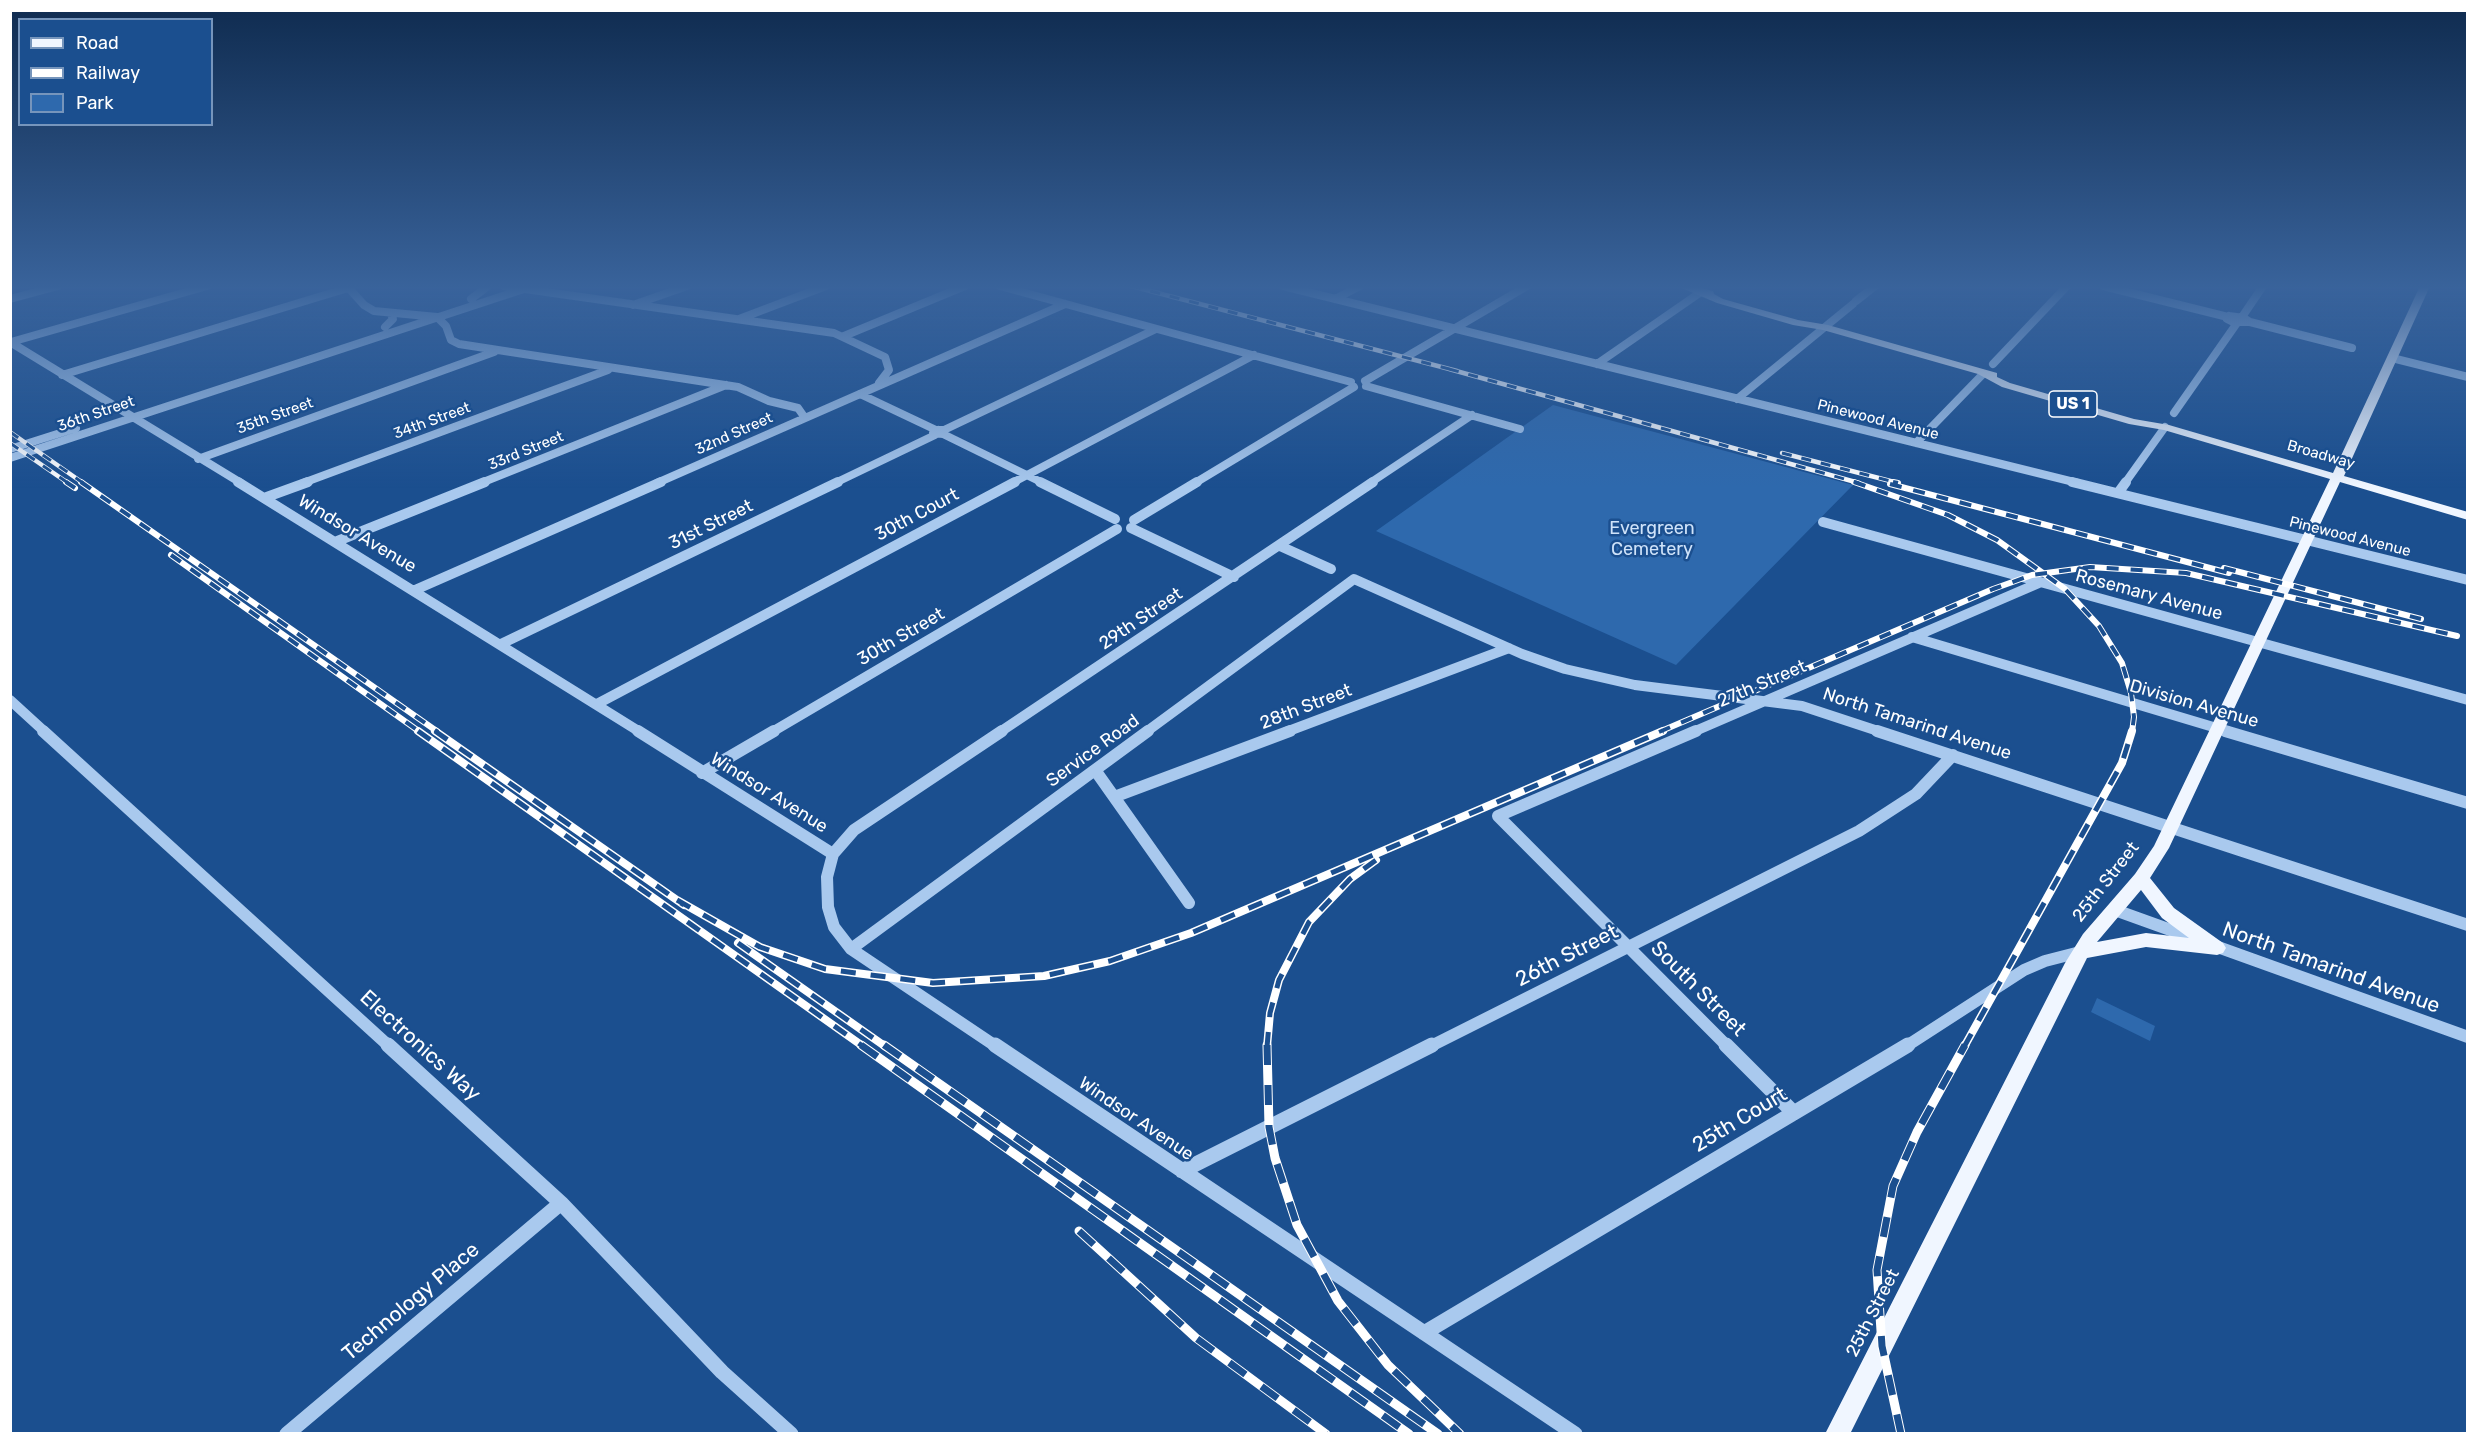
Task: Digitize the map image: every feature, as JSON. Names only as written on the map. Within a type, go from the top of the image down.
[{"type":"main road","name":"Broadway","points":[[1913,353],[2133,422],[2165,427],[2468,516]]},
{"type":"main road","name":"25th Street","points":[[1837,1434],[2080,952],[2141,878],[2171,827],[2394,353]]},
{"type":"main road","points":[[2141,878],[2168,913],[2217,948]]},
{"type":"main road","points":[[2080,952],[2146,940],[2217,948]]},
{"type":"street","name":"Windsor Avenue","points":[[29,353],[415,590],[833,854],[827,877],[828,907],[834,927],[851,949],[1575,1434]]},
{"type":"street","points":[[62,375],[132,353]]},
{"type":"street","name":"36th Street","points":[[10,458],[126,415],[307,353]]},
{"type":"street","name":"36th Street","points":[[10,449],[322,353]]},
{"type":"street","name":"35th Street","points":[[198,459],[490,353]]},
{"type":"street","points":[[513,353],[726,385],[798,408],[805,418]]},
{"type":"street","points":[[860,394],[886,378],[889,363],[879,353]]},
{"type":"street","name":"32nd Street","points":[[415,590],[953,353]]},
{"type":"street","name":"31st Street","points":[[501,644],[1105,353]]},
{"type":"street","points":[[1245,353],[1352,385],[1366,384],[1520,429]]},
{"type":"street","points":[[1366,384],[1414,353]]},
{"type":"street","name":"Pinewood Avenue","points":[[1555,353],[2468,580]]},
{"type":"street","points":[[1597,364],[1612,353]]},
{"type":"street","points":[[1737,399],[1792,353]]},
{"type":"street","points":[[1993,364],[2003,353]]},
{"type":"street","points":[[2174,413],[2216,353]]},
{"type":"street","name":"30th Court","points":[[597,704],[1254,356]]},
{"type":"street","points":[[2392,358],[2468,377]]},
{"type":"street","name":"34th Street","points":[[264,498],[611,368]]},
{"type":"street","points":[[1916,443],[1983,374]]},
{"type":"street","name":"33rd Street","points":[[335,542],[726,385]]},
{"type":"street","points":[[1133,524],[1352,385]]},
{"type":"street","points":[[860,394],[1027,476],[1116,524],[1125,517],[1133,524],[1234,577]]},
{"type":"street","name":"29th Street","points":[[833,854],[854,830],[1472,416]]},
{"type":"street","points":[[2118,493],[2165,427]]},
{"type":"street","name":"Rosemary Avenue","points":[[1823,522],[2468,700]]},
{"type":"street","name":"30th Street","points":[[702,773],[1116,524]]},
{"type":"street","points":[[1280,546],[1331,569]]},
{"type":"street","name":"North Tamarind Avenue","points":[[1354,579],[1543,662],[1600,678],[1802,706],[2468,925]]},
{"type":"street","name":"Service Road","points":[[851,949],[1354,579]]},
{"type":"street","name":"27th Street","points":[[1498,816],[2039,583]]},
{"type":"street","name":"Division Avenue","points":[[1912,637],[2468,803]]},
{"type":"street","name":"28th Street","points":[[1114,797],[1509,648]]},
{"type":"street","name":"Electronics Way","points":[[10,700],[561,1203],[722,1372],[791,1434]]},
{"type":"street","name":"26th Street","points":[[1182,1171],[1629,947],[1890,813],[1916,794],[1953,754]]},
{"type":"street","points":[[1095,770],[1189,903]]},
{"type":"street","name":"South Street","points":[[1498,816],[1794,1113]]},
{"type":"street","name":"North Tamarind Avenue","points":[[2115,910],[2468,1037]]},
{"type":"street","name":"25th Court","points":[[1424,1333],[1925,1035],[2024,970],[2045,961],[2080,952]]},
{"type":"street","name":"Technology Place","points":[[287,1434],[561,1203]]},
{"type":"green space","name":"Evergreen Cemetery","points":[[1553,405],[1853,485],[1676,665],[1376,531]]},
{"type":"green space","points":[[2097,998],[2155,1026],[2150,1041],[2091,1012]]},
{"type":"railway","points":[[1389,353],[1457,371]]},
{"type":"railway","points":[[1449,369],[1859,483]]},
{"type":"railway","points":[[10,432],[83,483]]},
{"type":"railway","points":[[10,443],[68,483]]},
{"type":"railway","points":[[1782,453],[1898,483],[1893,482]]},
{"type":"railway","points":[[66,482],[75,488]]},
{"type":"railway","points":[[81,482],[438,732]]},
{"type":"railway","points":[[1854,482],[1948,515],[1997,540],[2043,573]]},
{"type":"railway","points":[[1890,484],[2229,573]]},
{"type":"railway","points":[[171,555],[420,732]]},
{"type":"railway","points":[[2043,573],[2090,567],[2186,573],[2457,636]]},
{"type":"railway","points":[[2224,568],[2421,619]]},
{"type":"railway","points":[[1659,732],[1993,589],[2032,575],[2043,573]]},
{"type":"railway","points":[[2043,573],[2065,589],[2099,626],[2122,663],[2131,693],[2134,717],[2132,732]]},
{"type":"railway","points":[[418,731],[864,1047]]},
{"type":"railway","points":[[435,731],[684,905]]},
{"type":"railway","points":[[677,900],[760,947],[825,969],[933,983],[1044,976],[1110,961],[1191,933],[1663,731]]},
{"type":"railway","points":[[1964,1047],[2122,763],[2132,731]]},
{"type":"railway","points":[[1267,1047],[1270,1013],[1279,980],[1309,922],[1350,879],[1376,860]]},
{"type":"railway","points":[[738,943],[886,1047]]},
{"type":"railway","points":[[861,1045],[1409,1434]]},
{"type":"railway","points":[[884,1045],[1438,1434]]},
{"type":"railway","points":[[1901,1434],[1882,1346],[1877,1270],[1893,1186],[1917,1132],[1965,1045]]},
{"type":"railway","points":[[1267,1047],[1269,1127],[1275,1158],[1297,1225],[1338,1301],[1388,1365],[1460,1434]]},
{"type":"railway","points":[[1079,1231],[1196,1338],[1326,1434]]}]
